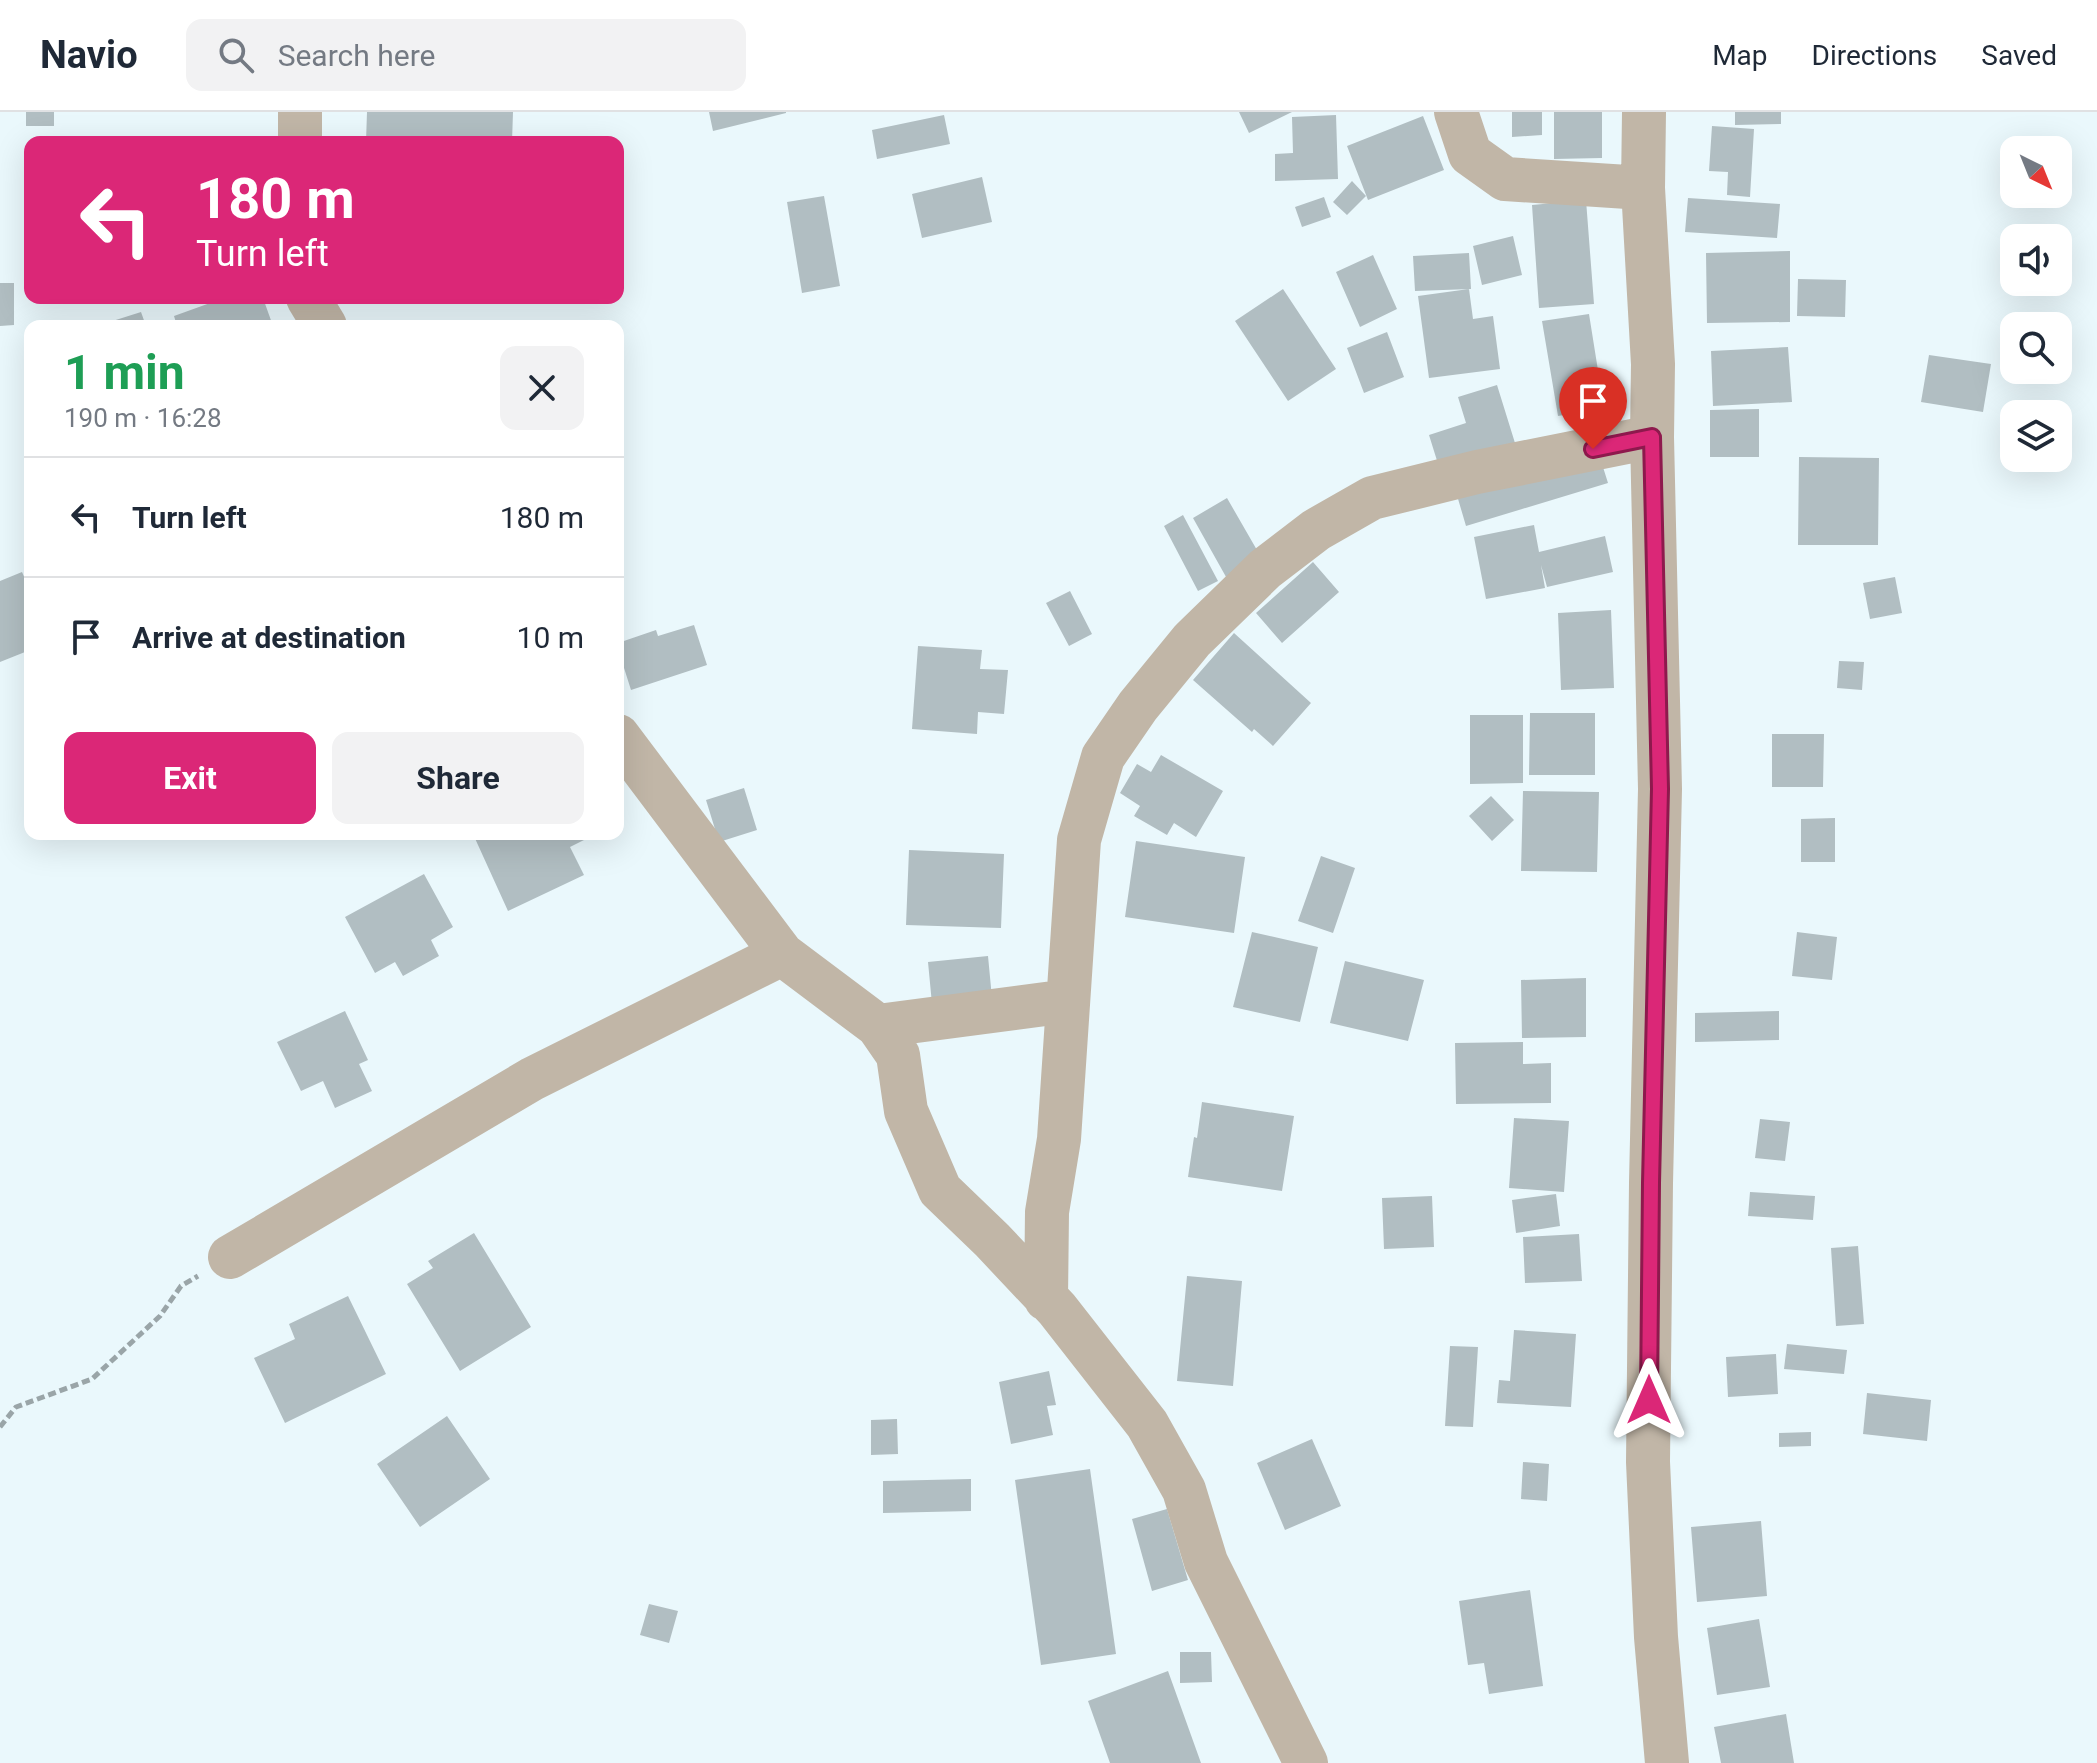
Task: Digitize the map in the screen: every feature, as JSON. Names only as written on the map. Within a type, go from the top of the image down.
[{"type":"street","points":[[300,112],[300,136]]},
{"type":"street","points":[[1456,112],[1470,154],[1505,179],[1643,188]]},
{"type":"street","points":[[1644,112],[1643,188],[1653,364],[1660,789],[1648,1462],[1656,1637],[1667,1763]]},
{"type":"street","points":[[1046,1299],[1047,1212],[1059,1139],[1079,840],[1103,757],[1138,706],[1183,651],[1265,569],[1316,530],[1372,498],[1477,472],[1652,437]]},
{"type":"street","points":[[624,744],[782,954],[878,1026],[898,1055],[906,1111],[940,1190],[1057,1309],[1147,1424],[1184,1490],[1206,1562],[1306,1763]]},
{"type":"street","points":[[230,1257],[532,1079],[782,954]]},
{"type":"street","points":[[878,1026],[1068,1001]]},
{"type":"path","points":[[0,1427],[16,1407],[92,1379],[160,1316],[181,1286],[230,1257]]},
{"type":"building","points":[[26,112],[54,112],[54,126],[26,126]]},
{"type":"building","points":[[367,112],[513,112],[512,136],[366,136]]},
{"type":"building","points":[[709,112],[786,112],[786,113],[713,131]]},
{"type":"building","points":[[1239,112],[1292,112],[1249,133]]},
{"type":"building","points":[[1512,112],[1542,112],[1542,135],[1512,137]]},
{"type":"building","points":[[1554,112],[1602,112],[1602,158],[1554,159]]},
{"type":"building","points":[[1735,112],[1781,112],[1781,124],[1735,125]]},
{"type":"building","points":[[944,115],[950,144],[877,159],[872,130]]},
{"type":"building","points":[[1336,115],[1338,179],[1275,181],[1275,154],[1293,153],[1292,117]]},
{"type":"building","points":[[1423,116],[1444,170],[1368,200],[1347,146]]},
{"type":"building","points":[[1712,126],[1754,129],[1750,197],[1727,195],[1728,172],[1709,171]]},
{"type":"building","points":[[982,177],[992,222],[922,238],[912,194]]},
{"type":"building","points":[[1352,181],[1366,196],[1347,215],[1333,202]]},
{"type":"building","points":[[824,196],[840,286],[802,293],[787,202]]},
{"type":"building","points":[[1324,197],[1331,217],[1302,227],[1295,207]]},
{"type":"building","points":[[1688,198],[1780,204],[1777,238],[1685,232]]},
{"type":"building","points":[[1586,200],[1594,304],[1539,308],[1532,205]]},
{"type":"building","points":[[1513,236],[1522,275],[1482,285],[1473,246]]},
{"type":"building","points":[[1790,251],[1790,322],[1707,323],[1706,253]]},
{"type":"building","points":[[1469,253],[1471,289],[1415,291],[1413,256]]},
{"type":"building","points":[[1373,255],[1397,309],[1360,327],[1336,272]]},
{"type":"building","points":[[1798,279],[1846,280],[1845,317],[1797,316]]},
{"type":"building","points":[[0,283],[14,283],[14,325],[0,326]]},
{"type":"building","points":[[1283,289],[1336,369],[1288,401],[1235,321]]},
{"type":"building","points":[[1469,289],[1473,319],[1493,316],[1500,369],[1429,378],[1418,296]]},
{"type":"building","points":[[207,304],[265,304],[271,320],[175,320],[174,316]]},
{"type":"building","points":[[141,312],[144,320],[116,320]]},
{"type":"building","points":[[1589,314],[1604,408],[1558,416],[1542,321]]},
{"type":"building","points":[[1387,332],[1404,377],[1364,393],[1347,348]]},
{"type":"building","points":[[1788,347],[1792,402],[1713,406],[1711,351]]},
{"type":"building","points":[[1929,355],[1991,364],[1983,412],[1921,402]]},
{"type":"building","points":[[1497,385],[1515,443],[1439,467],[1429,435],[1466,423],[1458,397]]},
{"type":"building","points":[[1759,409],[1759,457],[1710,457],[1710,410]]},
{"type":"building","points":[[1597,448],[1608,483],[1466,526],[1456,492]]},
{"type":"building","points":[[1799,457],[1879,458],[1878,545],[1798,545]]},
{"type":"building","points":[[1227,498],[1265,564],[1230,584],[1193,518]]},
{"type":"building","points":[[1183,515],[1218,581],[1198,591],[1164,526]]},
{"type":"building","points":[[1534,525],[1539,552],[1605,536],[1613,572],[1547,587],[1541,565],[1545,588],[1486,599],[1474,537]]},
{"type":"building","points":[[1313,562],[1339,592],[1282,643],[1256,613]]},
{"type":"building","points":[[22,572],[24,576],[24,652],[0,662],[0,581]]},
{"type":"building","points":[[1895,577],[1902,613],[1870,619],[1863,583]]},
{"type":"building","points":[[1070,591],[1092,634],[1069,646],[1046,603]]},
{"type":"building","points":[[1611,610],[1614,688],[1561,690],[1558,613]]},
{"type":"building","points":[[694,625],[707,665],[631,690],[624,668],[624,641],[656,630],[658,636]]},
{"type":"building","points":[[1234,633],[1311,703],[1273,746],[1254,729],[1252,732],[1193,680]]},
{"type":"building","points":[[918,646],[982,650],[980,669],[1008,670],[1004,714],[978,712],[977,734],[912,729]]},
{"type":"building","points":[[1839,661],[1864,662],[1862,690],[1837,688]]},
{"type":"building","points":[[1530,713],[1595,713],[1595,775],[1529,775]]},
{"type":"building","points":[[1470,715],[1523,715],[1523,783],[1470,784]]},
{"type":"building","points":[[1772,734],[1824,734],[1823,787],[1772,787]]},
{"type":"building","points":[[1161,755],[1223,791],[1196,837],[1174,823],[1167,835],[1134,816],[1140,806],[1120,793],[1137,764],[1151,772]]},
{"type":"building","points":[[744,788],[757,830],[719,842],[706,800]]},
{"type":"building","points":[[1523,791],[1599,792],[1597,872],[1521,871]]},
{"type":"building","points":[[1491,796],[1514,820],[1492,841],[1469,816]]},
{"type":"building","points":[[1835,818],[1835,862],[1801,862],[1801,819]]},
{"type":"building","points":[[476,840],[584,840],[570,847],[584,875],[508,911]]},
{"type":"building","points":[[1136,841],[1245,857],[1234,933],[1125,917]]},
{"type":"building","points":[[909,850],[1004,854],[1001,928],[906,925]]},
{"type":"building","points":[[1321,856],[1355,868],[1333,933],[1298,921]]},
{"type":"building","points":[[424,874],[453,927],[431,940],[439,956],[403,976],[395,962],[375,973],[345,917]]},
{"type":"building","points":[[1252,932],[1318,947],[1300,1022],[1233,1007]]},
{"type":"building","points":[[1797,932],[1837,937],[1832,980],[1792,976]]},
{"type":"building","points":[[988,956],[992,998],[932,1004],[928,962]]},
{"type":"building","points":[[1345,961],[1424,980],[1408,1041],[1330,1023]]},
{"type":"building","points":[[1586,978],[1586,1037],[1522,1038],[1521,980]]},
{"type":"building","points":[[345,1011],[368,1060],[359,1064],[372,1091],[335,1108],[323,1081],[301,1091],[277,1042]]},
{"type":"building","points":[[1779,1011],[1779,1040],[1695,1042],[1695,1013]]},
{"type":"building","points":[[1523,1042],[1523,1064],[1551,1063],[1551,1103],[1456,1104],[1455,1043]]},
{"type":"building","points":[[1202,1102],[1294,1116],[1282,1191],[1188,1177]]},
{"type":"building","points":[[1514,1118],[1569,1121],[1564,1192],[1509,1188]]},
{"type":"building","points":[[1760,1119],[1790,1122],[1785,1161],[1755,1158]]},
{"type":"building","points":[[1750,1192],[1815,1196],[1813,1220],[1748,1216]]},
{"type":"building","points":[[1556,1194],[1560,1226],[1516,1233],[1512,1200]]},
{"type":"building","points":[[1432,1196],[1434,1247],[1384,1249],[1382,1198]]},
{"type":"building","points":[[474,1233],[531,1327],[460,1371],[407,1284],[433,1268],[428,1261]]},
{"type":"building","points":[[1579,1234],[1582,1281],[1525,1283],[1523,1237]]},
{"type":"building","points":[[1858,1246],[1864,1324],[1836,1326],[1831,1248]]},
{"type":"building","points":[[1187,1276],[1242,1281],[1233,1386],[1177,1381]]},
{"type":"building","points":[[348,1296],[386,1374],[285,1423],[254,1358],[295,1339],[289,1324]]},
{"type":"building","points":[[1514,1330],[1576,1334],[1571,1407],[1497,1403],[1499,1380],[1510,1381]]},
{"type":"building","points":[[1787,1344],[1847,1350],[1844,1374],[1784,1369]]},
{"type":"building","points":[[1450,1346],[1478,1347],[1473,1427],[1445,1426]]},
{"type":"building","points":[[1776,1354],[1778,1394],[1728,1397],[1726,1357]]},
{"type":"building","points":[[1049,1371],[1056,1405],[1047,1406],[1053,1435],[1011,1444],[999,1382]]},
{"type":"building","points":[[1867,1393],[1931,1400],[1927,1441],[1863,1434]]},
{"type":"building","points":[[447,1416],[490,1479],[420,1527],[377,1464]]},
{"type":"building","points":[[897,1419],[898,1454],[871,1455],[871,1420]]},
{"type":"building","points":[[1811,1432],[1811,1446],[1779,1447],[1779,1433]]},
{"type":"building","points":[[1312,1439],[1341,1506],[1285,1530],[1257,1463]]},
{"type":"building","points":[[1523,1462],[1549,1464],[1547,1501],[1521,1499]]},
{"type":"building","points":[[1090,1469],[1116,1654],[1041,1665],[1015,1480]]},
{"type":"building","points":[[971,1479],[971,1511],[883,1513],[883,1481]]},
{"type":"building","points":[[1167,1509],[1188,1580],[1152,1591],[1132,1519]]},
{"type":"building","points":[[1761,1521],[1767,1596],[1697,1602],[1691,1527]]},
{"type":"building","points":[[1530,1590],[1543,1686],[1489,1694],[1484,1663],[1468,1665],[1459,1601]]},
{"type":"building","points":[[649,1604],[678,1611],[669,1643],[640,1635]]},
{"type":"building","points":[[1759,1619],[1770,1687],[1717,1695],[1707,1628]]},
{"type":"building","points":[[1180,1652],[1211,1652],[1212,1682],[1180,1683]]},
{"type":"building","points":[[1168,1671],[1201,1763],[1110,1763],[1088,1701]]},
{"type":"building","points":[[1786,1714],[1794,1763],[1721,1763],[1714,1727]]},
{"type":"route","points":[[1593,449],[1652,437],[1660,789],[1649,1400]]}]
